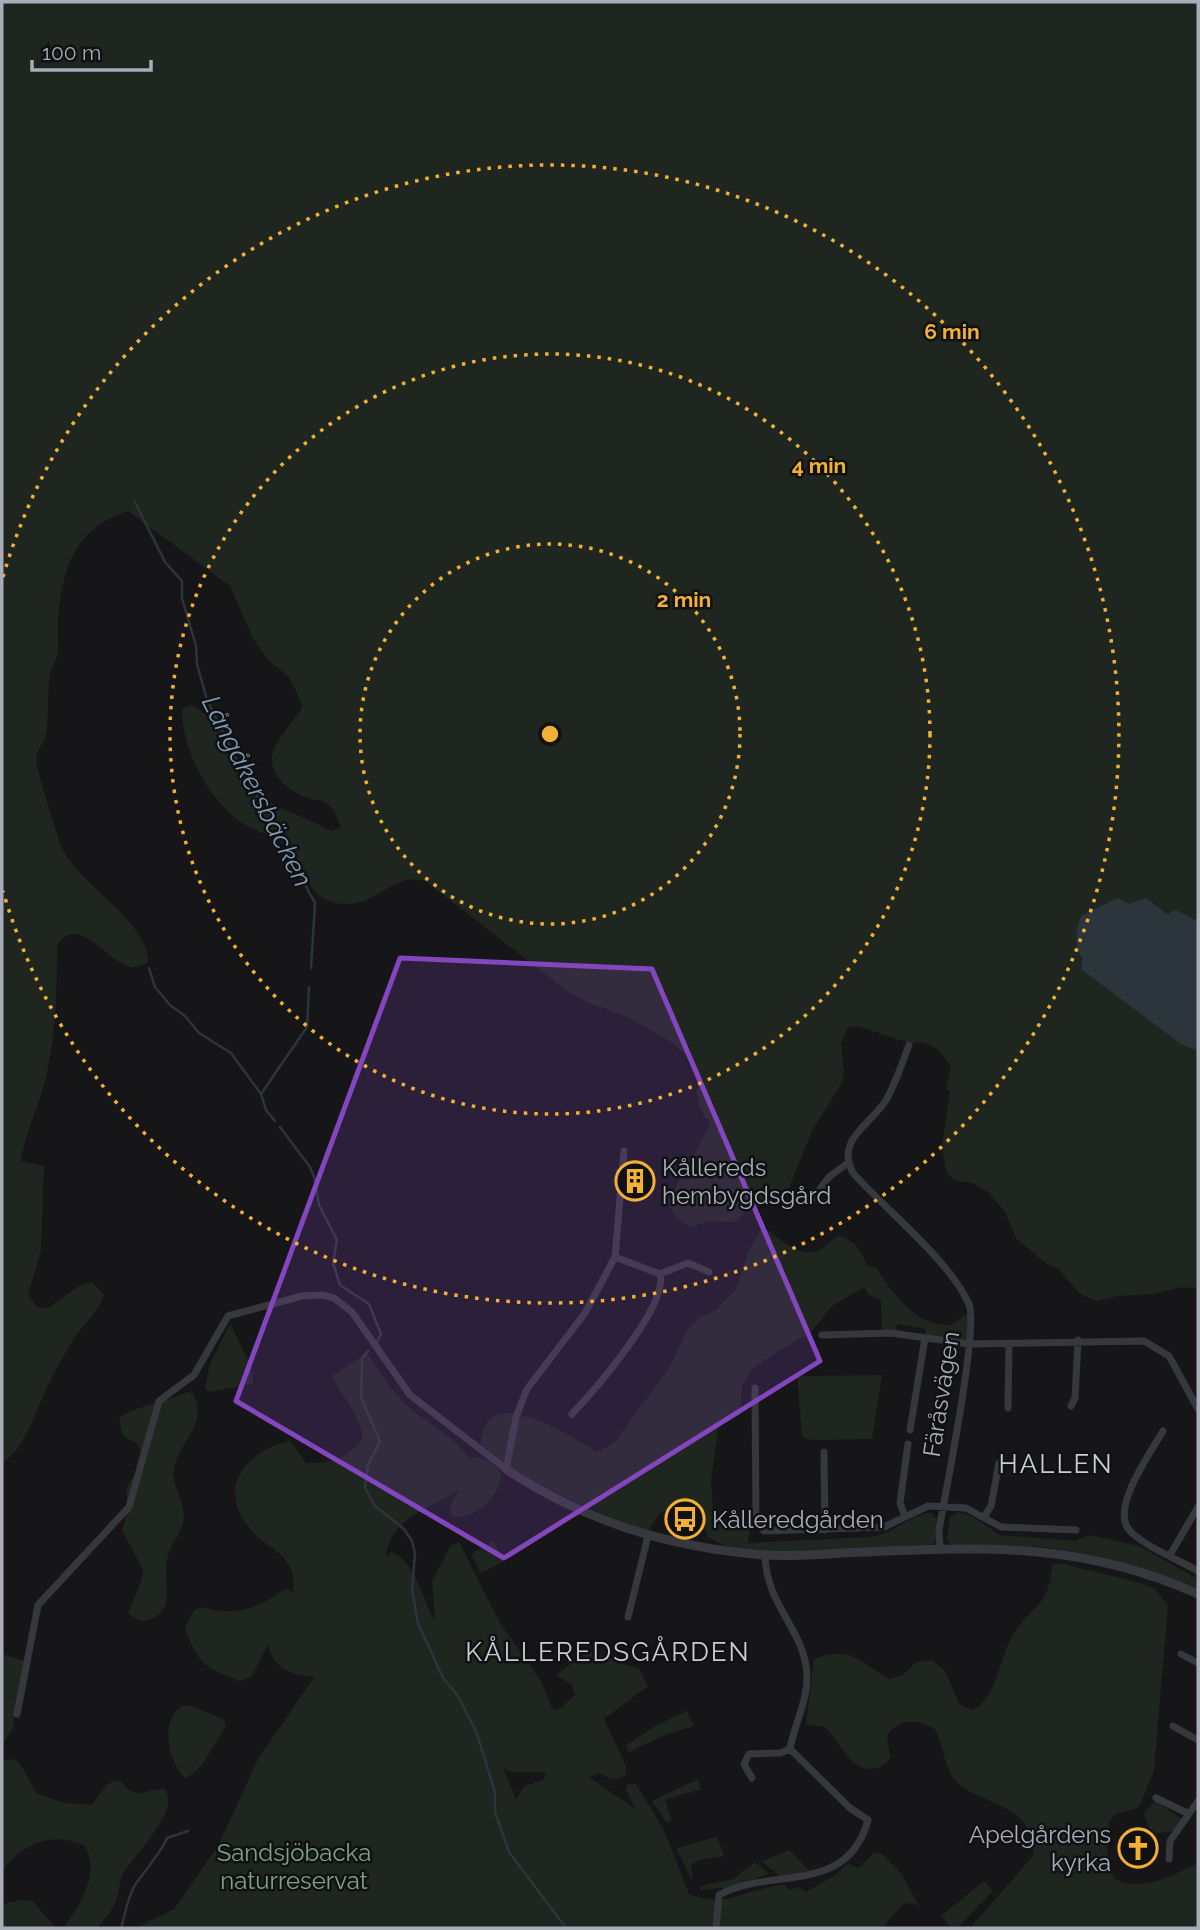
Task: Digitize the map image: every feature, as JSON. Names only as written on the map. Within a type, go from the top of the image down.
[{"type":"street","points":[[810,1202],[830,1176],[848,1163],[851,1140],[886,1101],[909,1045]]},
{"type":"street","points":[[506,1469],[516,1417],[527,1389],[585,1313],[615,1257],[624,1151]]},
{"type":"street","name":"Färåsvägen","points":[[848,1163],[865,1187],[934,1257],[964,1294],[972,1311],[970,1345],[943,1506],[940,1550]]},
{"type":"street","points":[[615,1257],[660,1274],[688,1263],[709,1272]]},
{"type":"street","points":[[572,1414],[630,1345],[661,1286],[660,1274]]},
{"type":"street","points":[[17,1714],[38,1605],[129,1507],[159,1401],[194,1375],[228,1316],[302,1296],[323,1295],[334,1298],[358,1319],[387,1366],[410,1395],[506,1469],[574,1507],[648,1536],[693,1546],[765,1555],[1012,1548],[1069,1554],[1136,1570],[1198,1594]]},
{"type":"street","points":[[822,1335],[891,1333],[970,1345],[1132,1340],[1157,1347],[1178,1368],[1198,1409]]},
{"type":"street","points":[[910,1430],[925,1338]]},
{"type":"street","points":[[1071,1406],[1075,1398],[1078,1340]]},
{"type":"street","points":[[1008,1408],[1009,1343]]},
{"type":"street","points":[[755,1388],[758,1527],[769,1531],[884,1527],[928,1506],[943,1506],[966,1508],[1001,1527],[1076,1530]]},
{"type":"street","points":[[1163,1432],[1124,1502],[1122,1512],[1130,1532],[1198,1571]]},
{"type":"street","points":[[905,1516],[900,1495],[908,1444]]},
{"type":"street","points":[[824,1452],[825,1530]]},
{"type":"street","points":[[984,1517],[991,1506],[999,1463]]},
{"type":"street","points":[[1170,1555],[1198,1507]]},
{"type":"street","points":[[628,1617],[648,1536]]},
{"type":"street","points":[[765,1555],[767,1583],[801,1648],[807,1675],[790,1749]]},
{"type":"street","points":[[1181,1654],[1198,1662]]},
{"type":"street","points":[[1173,1726],[1198,1740]]},
{"type":"street","points":[[752,1778],[744,1764],[749,1754],[772,1754],[790,1749]]},
{"type":"street","points":[[716,1928],[719,1895],[766,1880],[823,1873],[852,1850],[865,1831],[868,1821],[850,1808],[790,1749]]},
{"type":"street","points":[[1156,1798],[1189,1814]]},
{"type":"street","points":[[1169,1860],[1170,1841],[1198,1801]]},
{"type":"highlighted area","points":[[400,958],[652,969],[820,1361],[504,1558],[236,1401]]},
{"type":"green space","points":[[2,2],[1198,2],[1198,1289],[1183,1287],[1097,1301],[1080,1294],[1058,1269],[1045,1263],[1016,1238],[1005,1212],[989,1193],[973,1183],[955,1181],[946,1172],[942,1146],[950,1091],[946,1089],[951,1066],[938,1050],[925,1043],[906,1042],[858,1026],[848,1027],[841,1044],[844,1072],[842,1083],[812,1131],[789,1188],[748,1210],[735,1222],[707,1221],[693,1227],[681,1221],[671,1210],[668,1201],[710,1125],[700,1109],[697,1094],[699,1079],[694,1062],[671,1042],[630,1018],[587,1002],[567,991],[428,883],[407,880],[360,902],[334,903],[315,891],[287,846],[239,821],[227,811],[198,771],[186,740],[182,709],[190,705],[214,722],[240,777],[258,795],[330,831],[340,828],[335,813],[328,804],[294,791],[276,774],[273,751],[303,706],[289,677],[267,659],[253,638],[230,586],[128,511],[95,528],[83,540],[67,569],[60,605],[57,654],[49,681],[46,734],[36,759],[63,850],[72,864],[138,933],[146,947],[148,962],[138,967],[127,966],[91,941],[73,934],[64,937],[57,946],[52,1045],[43,1088],[21,1161],[44,1166],[41,1250],[28,1295],[37,1307],[48,1308],[79,1286],[92,1282],[104,1295],[58,1366],[24,1438],[11,1456],[2,1463]]},
{"type":"green space","points":[[761,1230],[768,1230],[792,1248],[805,1252],[819,1250],[838,1236],[844,1237],[860,1251],[867,1266],[876,1267],[897,1297],[915,1314],[937,1324],[950,1325],[968,1314],[970,1336],[965,1342],[925,1337],[926,1329],[897,1324],[896,1332],[882,1333],[881,1300],[869,1295],[864,1287],[832,1306],[813,1330],[754,1367],[742,1385],[741,1408],[718,1427],[711,1481],[714,1525],[750,1524],[748,1543],[871,1537],[888,1532],[917,1516],[931,1513],[938,1520],[937,1539],[929,1548],[773,1552],[727,1547],[708,1537],[703,1525],[675,1509],[661,1512],[648,1531],[561,1495],[481,1446],[485,1426],[495,1416],[511,1413],[549,1425],[597,1452],[614,1443],[669,1368],[687,1331],[698,1318],[716,1310],[735,1291],[749,1250]]},
{"type":"green space","points":[[230,1324],[251,1365],[253,1384],[209,1392],[205,1388],[210,1364]]},
{"type":"green space","name":"Sandsjöbacka naturreservat","points":[[367,1353],[388,1385],[410,1409],[458,1444],[469,1459],[483,1458],[501,1473],[492,1498],[477,1510],[452,1516],[450,1507],[458,1490],[403,1523],[389,1543],[386,1557],[391,1552],[406,1563],[418,1582],[435,1621],[432,1581],[451,1545],[459,1542],[500,1623],[541,1681],[552,1708],[557,1711],[575,1695],[571,1684],[556,1675],[588,1651],[639,1669],[648,1686],[604,1719],[626,1766],[626,1774],[616,1779],[600,1773],[589,1777],[635,1809],[626,1789],[628,1784],[636,1784],[664,1830],[689,1894],[715,1900],[726,1899],[785,1885],[789,1890],[800,1887],[806,1892],[834,1876],[848,1863],[858,1868],[874,1853],[881,1853],[901,1873],[920,1908],[913,1903],[903,1904],[882,1928],[136,1928],[174,1909],[218,1846],[258,1759],[315,1676],[292,1673],[279,1665],[268,1644],[252,1676],[240,1681],[205,1664],[194,1650],[185,1628],[194,1610],[204,1607],[226,1612],[242,1610],[288,1589],[293,1593],[293,1577],[289,1565],[279,1553],[255,1535],[240,1515],[236,1486],[248,1463],[274,1446],[290,1441],[306,1463],[318,1463],[338,1459],[359,1444],[362,1436],[358,1421],[332,1376]],"holes":[[[503,1768],[520,1772],[546,1774],[544,1779],[524,1787],[516,1799]]]},
{"type":"green space","points":[[882,1375],[872,1439],[809,1440],[802,1436],[797,1376]]},
{"type":"green space","points":[[187,1392],[193,1393],[198,1414],[174,1468],[184,1521],[168,1554],[167,1595],[162,1610],[147,1620],[139,1620],[128,1612],[142,1580],[143,1570],[122,1530],[129,1508],[126,1489],[141,1456],[137,1444],[122,1434],[119,1419],[131,1411]]},
{"type":"green space","points":[[958,1512],[971,1516],[1000,1535],[1075,1541],[1089,1535],[1139,1546],[1198,1579],[1198,1591],[1112,1560],[1068,1550],[1022,1546],[952,1546],[947,1540],[950,1517]]},
{"type":"green space","points":[[493,1541],[504,1561],[481,1573],[471,1554]]},
{"type":"green space","points":[[1059,1563],[1154,1588],[1168,1605],[1154,1770],[1137,1808],[1116,1814],[1109,1822],[1107,1861],[1115,1879],[1136,1884],[1157,1881],[1198,1863],[1198,1928],[970,1928],[1033,1856],[1031,1838],[1025,1824],[1016,1814],[965,1789],[955,1780],[948,1769],[935,1729],[915,1722],[898,1725],[887,1735],[890,1757],[887,1763],[866,1769],[850,1759],[825,1727],[806,1724],[814,1659],[838,1654],[855,1658],[889,1679],[903,1675],[916,1662],[932,1660],[946,1672],[959,1704],[972,1710],[981,1704],[993,1687],[1008,1644],[1019,1625],[1043,1599],[1052,1565]]},
{"type":"green space","points":[[2,1654],[25,1661],[12,1730],[2,1745]]},
{"type":"green space","points":[[182,1706],[191,1706],[223,1719],[226,1726],[202,1765],[186,1779],[171,1753],[168,1731],[170,1721]]},
{"type":"green space","points":[[687,1711],[694,1726],[665,1735],[629,1752],[626,1745],[657,1725]]},
{"type":"green space","points":[[2,1760],[19,1762],[37,1794],[65,1803],[92,1805],[104,1788],[115,1781],[121,1781],[136,1793],[164,1789],[168,1798],[162,1820],[123,1874],[114,1905],[97,1928],[63,1928],[76,1910],[89,1878],[89,1857],[85,1846],[61,1839],[38,1842],[18,1854],[2,1872]]},
{"type":"green space","points":[[698,1779],[701,1789],[665,1800],[672,1821],[666,1822],[652,1801]]},
{"type":"green space","points":[[1155,1801],[1182,1819],[1175,1831],[1156,1833],[1148,1827],[1144,1813]]},
{"type":"green space","points":[[717,1837],[724,1856],[698,1860],[691,1866],[693,1882],[676,1848]]},
{"type":"green space","points":[[789,1850],[812,1873],[779,1876],[762,1861]]},
{"type":"green space","points":[[755,1862],[769,1874],[733,1887],[700,1890],[701,1886],[733,1879]]},
{"type":"green space","points":[[984,1881],[993,1891],[957,1928],[952,1928],[941,1916]]},
{"type":"green space","points":[[33,1901],[55,1928],[2,1928],[2,1904]]},
{"type":"shaded area","points":[[1118,898],[1129,904],[1146,898],[1167,914],[1176,910],[1198,922],[1198,1051],[1181,1044],[1081,969],[1083,959],[1076,938],[1081,916]]},
{"type":"waterway","name":"Långåkersbäcken","points":[[135,502],[165,562],[182,581],[182,598],[196,646],[197,664],[207,700],[247,781],[288,841],[294,865],[315,903],[311,968]]},
{"type":"waterway","points":[[149,968],[155,987],[170,1005],[185,1016],[199,1033],[231,1053],[261,1094]]},
{"type":"waterway","name":"Långåkersbäcken","points":[[275,1121],[266,1110],[261,1094],[307,1027],[309,987]]},
{"type":"waterway","points":[[280,1127],[310,1167],[319,1205],[337,1240],[333,1263],[340,1285],[369,1304],[381,1334],[376,1344]]},
{"type":"waterway","points":[[368,1351],[362,1358],[361,1398],[380,1441],[368,1465],[365,1488],[375,1506],[404,1529],[412,1541],[415,1553],[412,1590],[418,1623],[443,1678],[458,1696],[476,1731],[495,1792],[495,1812],[509,1852],[566,1928]]},
{"type":"waterway","points":[[121,1928],[133,1889],[167,1838],[188,1831]]},
{"type":"place","name":"Kållereds hembygdsgård","points":[[635,1181]]},
{"type":"place","name":"Kålleredgården","points":[[685,1519]]},
{"type":"place","name":"Apelgårdens kyrka","points":[[1138,1848]]},
{"type":"district","name":"HALLEN","points":[[1056,1464]]},
{"type":"district","name":"KÅLLEREDSGÅRDEN","points":[[608,1652]]}]
